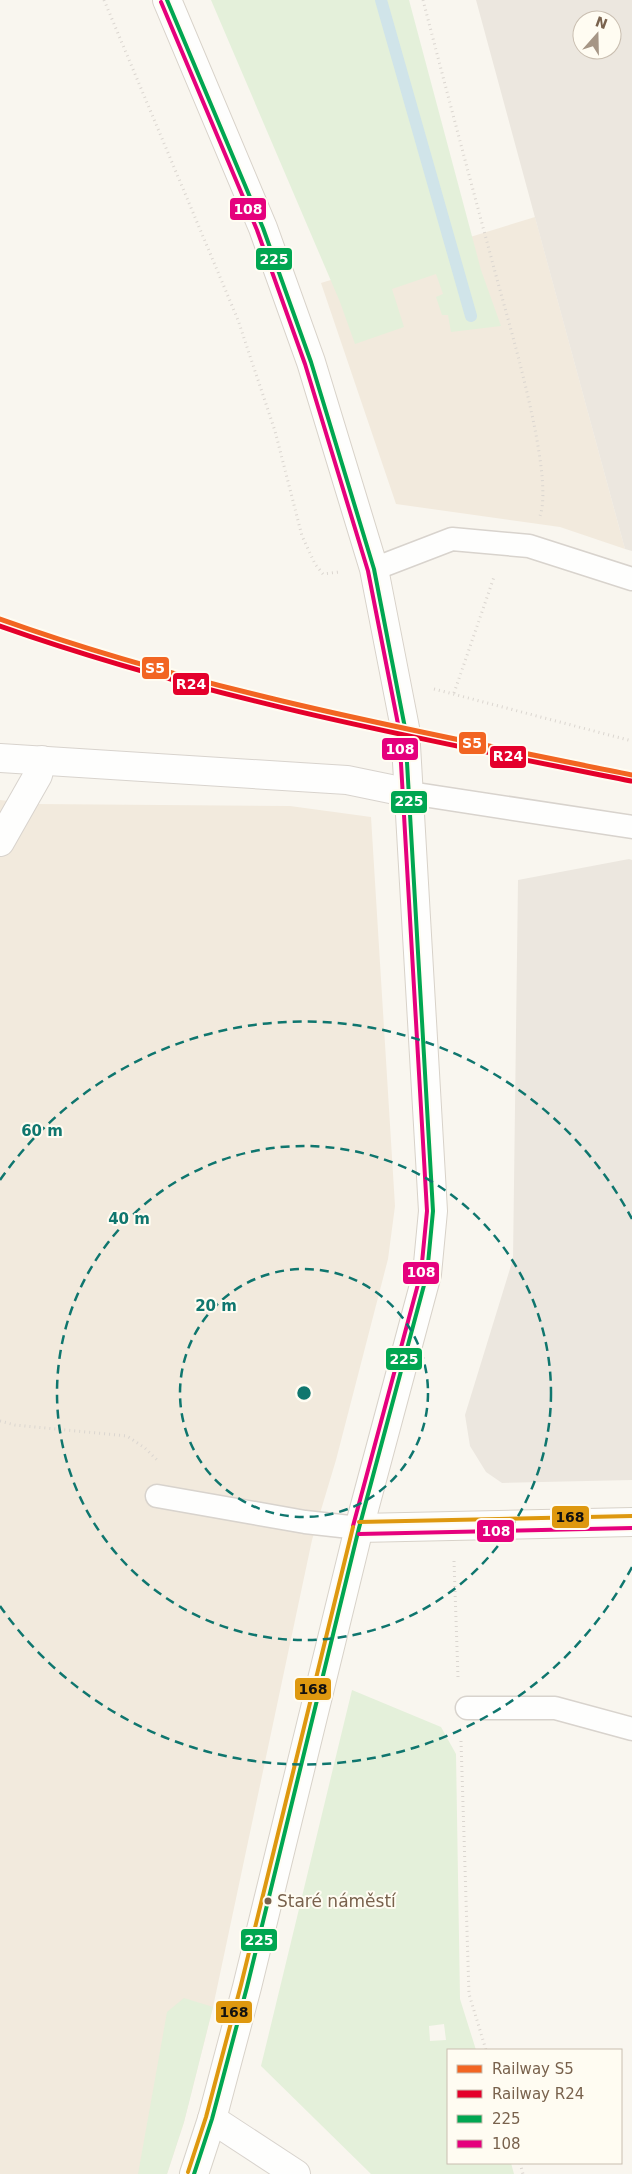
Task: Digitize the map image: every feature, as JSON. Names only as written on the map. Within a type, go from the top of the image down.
[{"type":"main road","points":[[167,0],[269,246],[311,362],[374,568],[405,728],[433,1211],[432,1241],[427,1274],[359,1528],[247,1987],[212,2120],[194,2174]]},
{"type":"main road","points":[[0,758],[347,780],[410,793]]},
{"type":"main road","points":[[0,842],[38,775],[42,760]]},
{"type":"main road","points":[[359,1528],[632,1522]]},
{"type":"main road","points":[[212,2120],[296,2174]]},
{"type":"lane","points":[[374,568],[452,539],[529,546],[632,579]]},
{"type":"lane","points":[[410,793],[632,827]]},
{"type":"lane","points":[[157,1496],[305,1522],[359,1528]]},
{"type":"lane","points":[[466,1708],[555,1708],[632,1729]]},
{"type":"path","points":[[104,0],[238,320],[275,431],[302,536],[315,564],[323,574],[374,568]]},
{"type":"path","points":[[423,0],[520,365],[539,454],[544,505],[529,546],[494,577],[454,692]]},
{"type":"path","points":[[434,689],[454,692],[632,741]]},
{"type":"path","points":[[0,1421],[15,1426],[127,1436],[145,1448],[201,1504]]},
{"type":"path","points":[[454,1560],[458,1687]]},
{"type":"path","points":[[460,1735],[469,1994],[486,2049]]},
{"type":"shaded area","points":[[476,0],[632,0],[632,551],[625,549]]},
{"type":"shaded area","points":[[535,217],[625,549],[560,527],[396,504],[321,283]]},
{"type":"shaded area","points":[[0,800],[36,804],[290,806],[371,817],[395,1206],[388,1259],[336,1460],[312,1540],[213,2007],[184,2122],[167,2174],[0,2174]]},
{"type":"shaded area","points":[[629,859],[632,860],[632,1480],[502,1483],[486,1472],[470,1446],[465,1415],[513,1259],[518,880]]},
{"type":"green space","points":[[211,0],[409,0],[481,270],[501,326],[451,332],[448,315],[442,315],[436,297],[443,294],[436,274],[392,289],[404,327],[355,344],[340,302]]},
{"type":"green space","points":[[352,1690],[441,1727],[456,1754],[460,1999],[476,2049],[447,2049],[447,2164],[511,2164],[514,2174],[371,2174],[261,2066]],"holes":[[[444,2024],[446,2040],[430,2041],[429,2026]]]},
{"type":"green space","points":[[184,1998],[213,2007],[184,2122],[167,2174],[138,2174],[167,2012]]},
{"type":"waterway","points":[[381,0],[471,316]]},
{"type":"rail line","name":"S5","points":[[0,619],[77,645],[234,689],[393,726],[632,775]]},
{"type":"rail line","name":"R24","points":[[0,626],[77,652],[233,696],[312,715],[631,781]]},
{"type":"transit line","name":"225","points":[[167,0],[263,228],[311,362],[374,569],[405,728],[433,1211],[427,1274],[359,1528],[247,1987],[212,2119],[194,2174]]},
{"type":"transit line","name":"108","points":[[161,2],[257,230],[305,364],[368,571],[399,729],[427,1211],[421,1273],[353,1526]]},
{"type":"transit line","name":"168","points":[[359,1522],[632,1516]]},
{"type":"transit line","name":"168","points":[[188,2172],[206,2117],[241,1985],[353,1527]]},
{"type":"transit line","name":"108","points":[[359,1534],[632,1528]]},
{"type":"place","name":"Staré náměstí","points":[[268,1901]]}]
